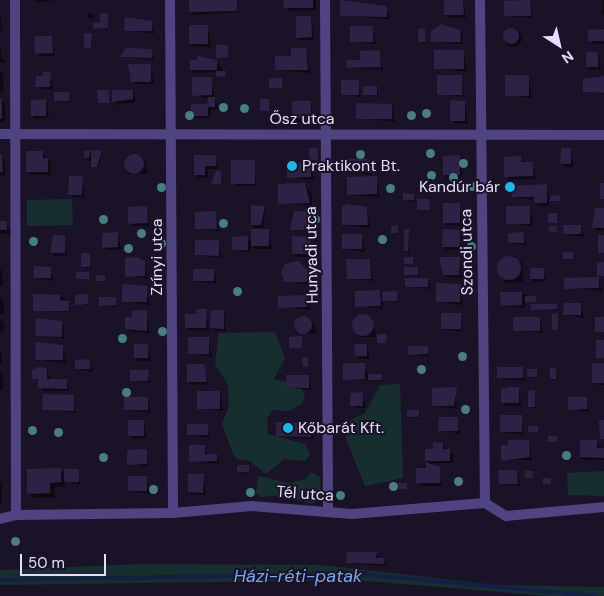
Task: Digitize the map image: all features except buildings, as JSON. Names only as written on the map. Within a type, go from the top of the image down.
[{"type":"street","points":[[15,0],[16,515]]},
{"type":"street","name":"Zrínyi utca","points":[[170,0],[173,513]]},
{"type":"street","name":"Hunyadi utca","points":[[325,0],[328,509]]},
{"type":"street","name":"Szondi utca","points":[[480,0],[485,503]]},
{"type":"street","name":"Ősz utca","points":[[0,134],[604,135]]},
{"type":"street","points":[[485,503],[506,516],[604,507]]},
{"type":"street","name":"Tél utca","points":[[0,519],[16,515],[173,513],[252,506],[328,509],[352,514],[485,503]]},
{"type":"green space","points":[[72,199],[73,225],[27,226],[27,200]]},
{"type":"green space","points":[[275,332],[285,358],[274,379],[300,385],[305,395],[302,404],[289,411],[273,410],[267,418],[268,434],[305,444],[310,454],[305,461],[285,459],[266,474],[248,460],[236,459],[232,451],[222,424],[229,406],[228,385],[215,364],[219,333]]},
{"type":"green space","points":[[400,384],[403,478],[365,486],[346,439],[345,423],[365,413],[380,385]]},
{"type":"green space","points":[[604,471],[604,496],[568,495],[567,473]]},
{"type":"green space","points":[[311,472],[320,477],[321,499],[312,504],[281,495],[260,497],[256,492],[258,476],[288,483],[305,479]]},
{"type":"green space","points":[[143,564],[321,565],[497,585],[604,587],[604,596],[548,596],[355,580],[0,585],[0,570]]},
{"type":"waterway","name":"Házi-réti-patak","points":[[0,580],[358,574],[595,596]]},
{"type":"place","name":"Praktikont Bt.","points":[[292,166]]},
{"type":"place","name":"Kandúr bár","points":[[510,187]]},
{"type":"place","name":"Kőbarát Kft.","points":[[288,428]]}]
